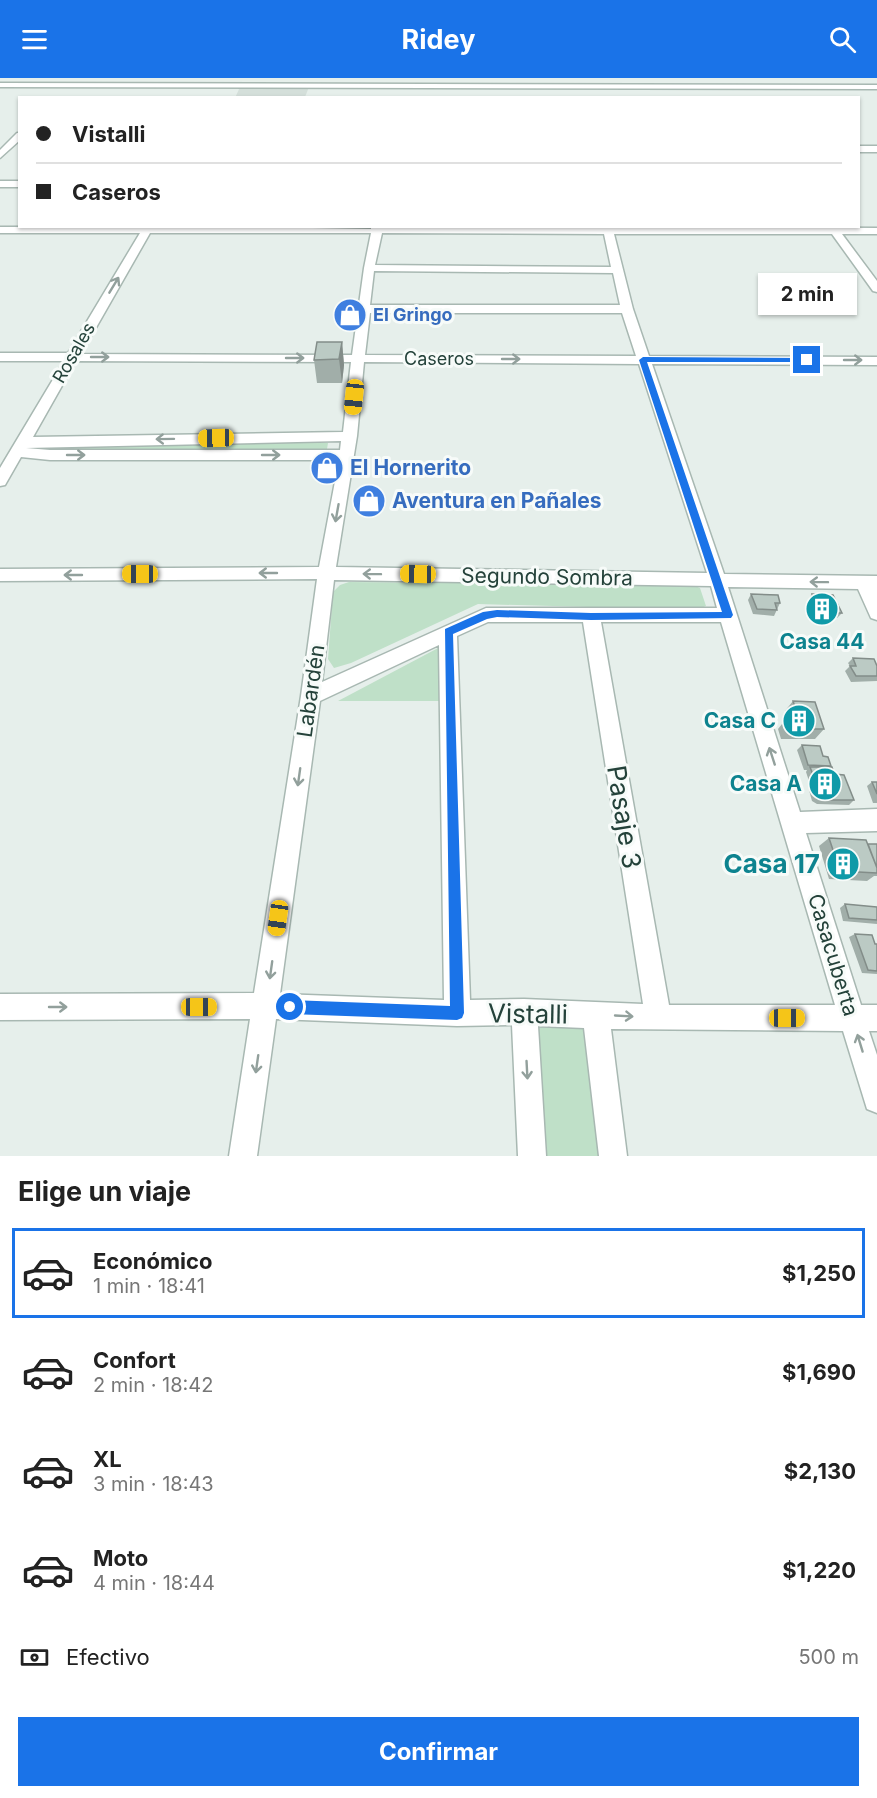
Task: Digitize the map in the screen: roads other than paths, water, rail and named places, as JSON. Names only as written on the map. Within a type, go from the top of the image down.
[{"type":"street","points":[[63,91],[76,78]]},
{"type":"street","points":[[716,78],[729,96]]},
{"type":"street","points":[[0,85],[69,85],[152,89],[233,82],[559,82],[722,87],[877,87]]},
{"type":"street","points":[[0,145],[15,145]]},
{"type":"street","points":[[0,155],[15,145]]},
{"type":"street","points":[[860,149],[877,149]]},
{"type":"street","points":[[0,184],[18,184]]},
{"type":"street","points":[[0,230],[36,228],[607,228],[877,231]]},
{"type":"street","name":"Rosales","points":[[0,481],[148,228]]},
{"type":"street","name":"Casacuberta","points":[[607,228],[627,309],[717,579],[793,823],[864,1017],[877,1099]]},
{"type":"street","name":"Labardén","points":[[243,1156],[311,696],[326,573],[350,436],[369,268],[378,229]]},
{"type":"street","points":[[833,229],[877,289]]},
{"type":"street","points":[[369,268],[618,270]]},
{"type":"street","points":[[864,270],[877,271]]},
{"type":"street","points":[[364,309],[627,309]]},
{"type":"street","name":"Caseros","points":[[0,357],[877,361]]},
{"type":"street","points":[[20,447],[350,436]]},
{"type":"street","points":[[20,447],[50,455],[347,455]]},
{"type":"street","name":"Segundo Sombra","points":[[0,575],[326,573],[870,583]]},
{"type":"street","points":[[870,583],[877,613]]},
{"type":"street","points":[[311,696],[486,615],[728,615]]},
{"type":"street","name":"Pasaje 3","points":[[591,616],[658,1018]]},
{"type":"street","points":[[448,632],[457,1013]]},
{"type":"street","points":[[793,823],[877,820]]},
{"type":"street","name":"Vistalli","points":[[0,1007],[266,1006],[457,1013],[524,1012],[658,1018],[864,1017]]},
{"type":"street","points":[[524,1012],[532,1156]]},
{"type":"street","points":[[596,1015],[613,1156]]},
{"type":"place","name":"El Gringo","points":[[350,315]]},
{"type":"place","name":"El Hornerito","points":[[327,468]]},
{"type":"place","name":"Aventura en Pañales","points":[[369,501]]},
{"type":"place","name":"Casa 44","points":[[822,609]]},
{"type":"place","name":"Casa C","points":[[799,721]]},
{"type":"place","name":"Casa A","points":[[825,784]]},
{"type":"place","name":"Casa 17","points":[[843,864]]}]
